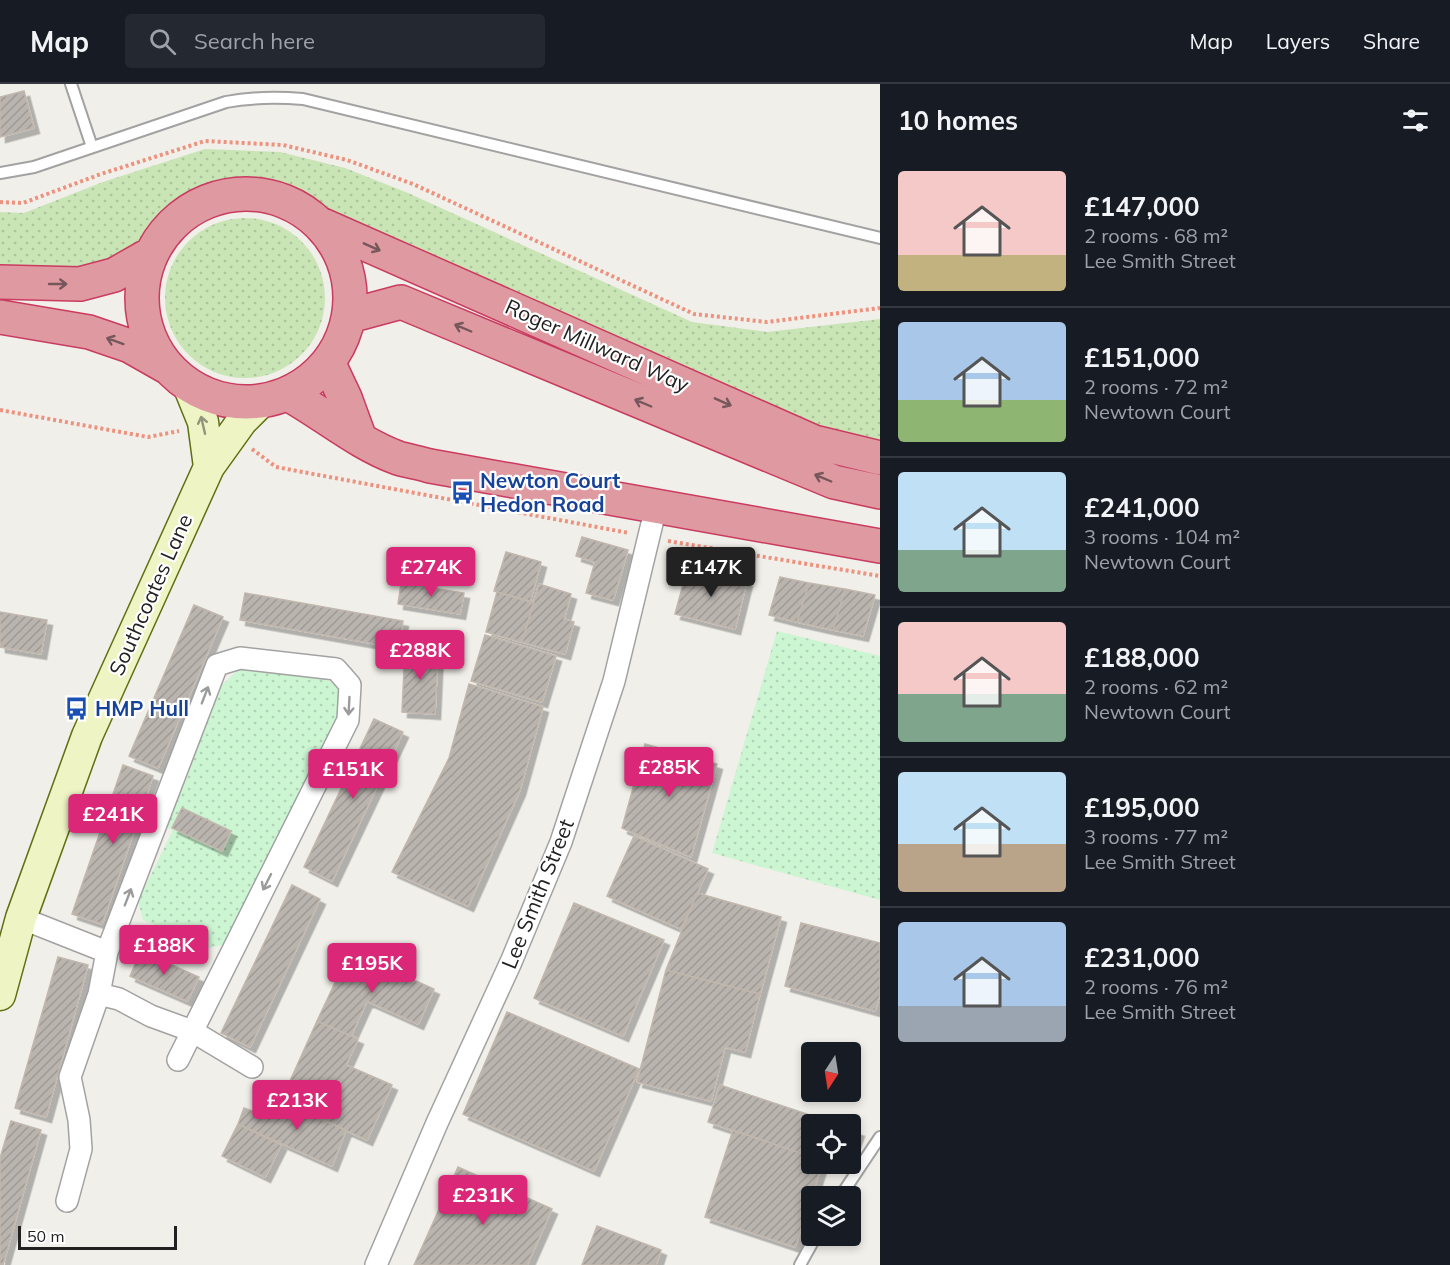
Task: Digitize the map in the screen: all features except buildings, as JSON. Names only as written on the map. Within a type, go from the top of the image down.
[{"type":"highway","points":[[0,317],[89,332],[130,346],[178,376],[211,396],[236,402],[275,397],[310,381],[328,362],[341,340],[349,316],[350,291],[345,266],[334,243],[318,224],[291,205],[260,195],[227,196],[196,207],[170,227],[151,254],[143,283],[143,313],[151,342],[178,376]]},
{"type":"highway","name":"Roger Millward Way","points":[[318,224],[814,442],[880,458]]},
{"type":"highway","points":[[0,282],[80,284],[114,275],[151,254]]},
{"type":"highway","name":"Roger Millward Way","points":[[349,316],[401,302],[834,482],[880,492]]},
{"type":"highway","points":[[328,362],[345,398],[360,439]]},
{"type":"highway","points":[[275,397],[397,457],[430,466],[880,546]]},
{"type":"street","points":[[178,376],[203,422],[209,467]]},
{"type":"street","name":"Southcoates Lane","points":[[0,995],[21,918],[87,736],[209,467],[242,421],[275,397]]},
{"type":"street","name":"Lee Smith Street","points":[[376,1265],[437,1123],[511,962],[561,842],[614,681],[656,507]]},
{"type":"street","points":[[68,1201],[81,1149],[79,1120],[70,1077],[99,994],[108,952],[217,665],[240,658],[336,669],[350,685],[348,720],[178,1060]]},
{"type":"street","points":[[21,918],[108,952]]},
{"type":"street","points":[[99,994],[118,999],[152,1016],[192,1031],[252,1066]]},
{"type":"lane","points":[[71,84],[92,147]]},
{"type":"lane","points":[[0,173],[34,166],[225,102],[275,96],[303,99],[880,237]]},
{"type":"lane","points":[[847,1186],[880,1137]]},
{"type":"lane","points":[[800,1265],[810,1246]]},
{"type":"path","points":[[0,202],[23,203],[101,174],[206,141],[283,145],[347,160],[413,184],[694,314],[767,322],[880,308]]},
{"type":"green space","points":[[205,149],[280,152],[345,168],[408,193],[692,322],[767,332],[880,319],[880,449],[819,434],[267,183],[209,189],[165,208],[138,243],[87,277],[0,272],[0,212],[24,213],[103,182]]},
{"type":"green space","points":[[245,218],[276,224],[301,242],[319,267],[325,298],[319,329],[301,354],[276,372],[245,378],[214,372],[189,354],[171,329],[165,298],[171,267],[189,242],[214,224]]},
{"type":"green space","points":[[777,631],[880,656],[880,900],[712,853]]},
{"type":"green space","points":[[253,668],[303,673],[328,681],[336,687],[341,696],[341,705],[224,945],[208,948],[143,920],[138,901],[173,830],[165,826],[222,685],[237,671]]},
{"type":"place","name":"Newton Court Hedon Road","points":[[462,493]]},
{"type":"place","name":"HMP Hull","points":[[77,709]]}]
